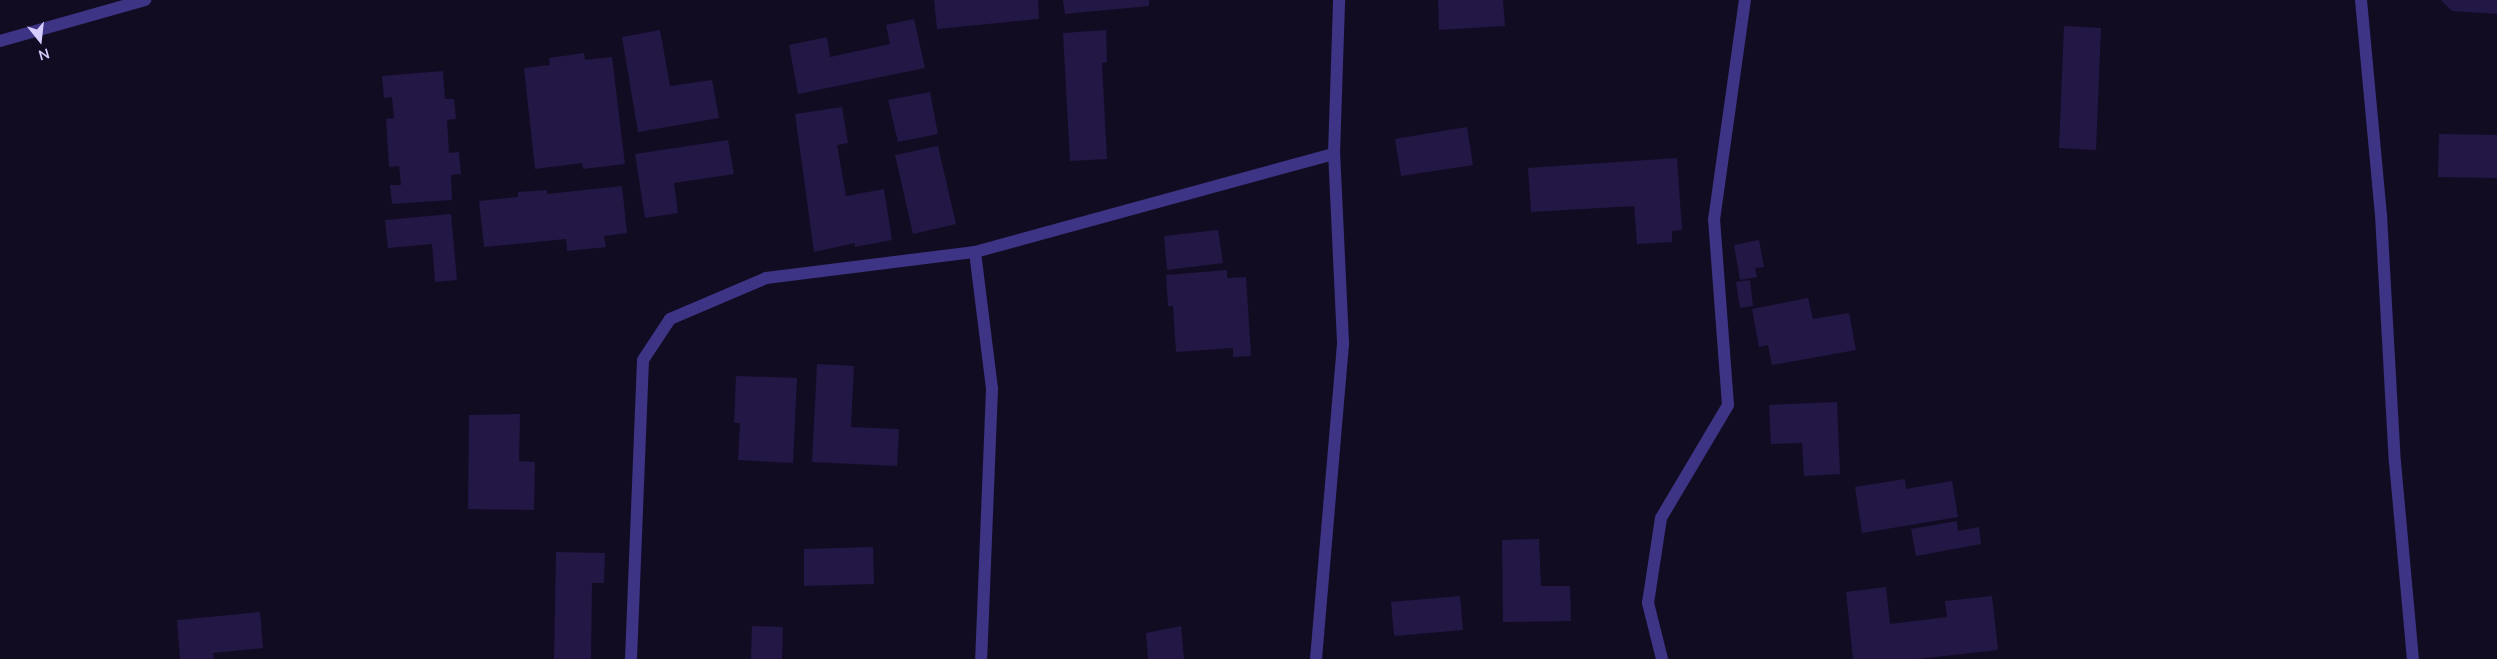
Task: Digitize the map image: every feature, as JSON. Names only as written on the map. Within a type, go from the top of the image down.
[{"type":"street","points":[[0,41],[146,0]]},
{"type":"street","points":[[1316,659],[1343,342],[1334,154],[1339,0]]},
{"type":"street","points":[[1662,659],[1648,603],[1661,518],[1728,405],[1714,220],[1745,0]]},
{"type":"street","points":[[2360,0],[2381,215],[2396,462],[2412,659]]},
{"type":"street","points":[[631,659],[643,360],[670,319],[766,278],[975,252],[1334,154]]},
{"type":"street","points":[[975,252],[992,389],[981,659]]},
{"type":"building","points":[[934,0],[1038,0],[1039,19],[937,29]]},
{"type":"building","points":[[1063,0],[1149,0],[1149,6],[1065,14]]},
{"type":"building","points":[[1438,0],[1503,0],[1505,26],[1439,30]]},
{"type":"building","points":[[2441,0],[2497,0],[2497,14],[2452,11]]},
{"type":"building","points":[[914,19],[925,68],[798,94],[789,45],[827,37],[830,57],[890,44],[886,25]]},
{"type":"building","points":[[2064,26],[2101,28],[2096,150],[2059,148]]},
{"type":"building","points":[[660,30],[670,86],[712,80],[719,118],[638,132],[622,37]]},
{"type":"building","points":[[1106,30],[1107,62],[1102,63],[1107,159],[1070,161],[1063,33]]},
{"type":"building","points":[[584,53],[585,60],[612,57],[625,164],[583,169],[582,163],[535,169],[524,68],[550,65],[549,58]]},
{"type":"building","points":[[443,71],[445,99],[454,99],[456,119],[447,120],[449,153],[459,152],[461,174],[451,175],[452,200],[392,204],[390,185],[401,185],[399,166],[389,167],[386,119],[394,118],[392,97],[384,98],[382,76]]},
{"type":"building","points":[[930,92],[938,134],[898,142],[888,100]]},
{"type":"building","points":[[842,107],[848,143],[837,145],[846,196],[884,189],[892,240],[855,247],[855,243],[814,252],[795,114]]},
{"type":"building","points":[[1467,127],[1473,165],[1401,176],[1395,139]]},
{"type":"building","points":[[2439,134],[2497,135],[2497,178],[2438,177]]},
{"type":"building","points":[[728,140],[734,174],[674,183],[678,213],[645,218],[635,154]]},
{"type":"building","points":[[938,146],[956,224],[913,234],[895,155]]},
{"type":"building","points":[[1677,158],[1682,230],[1672,231],[1672,242],[1637,244],[1634,206],[1531,212],[1528,168]]},
{"type":"building","points":[[622,186],[627,233],[604,236],[606,247],[567,251],[566,239],[484,247],[479,201],[518,197],[518,192],[547,190],[547,194]]},
{"type":"building","points":[[451,214],[457,280],[435,282],[432,244],[388,248],[385,220]]},
{"type":"building","points":[[1218,230],[1223,263],[1167,270],[1164,236]]},
{"type":"building","points":[[1759,240],[1764,267],[1755,268],[1757,277],[1740,280],[1734,245]]},
{"type":"building","points":[[1227,270],[1227,278],[1246,277],[1251,356],[1233,357],[1233,348],[1176,352],[1173,306],[1168,306],[1166,275]]},
{"type":"building","points":[[1750,280],[1753,306],[1740,308],[1736,282]]},
{"type":"building","points":[[1808,298],[1813,319],[1849,313],[1856,350],[1772,365],[1768,345],[1759,347],[1752,309]]},
{"type":"building","points":[[817,364],[854,366],[851,427],[899,429],[897,466],[812,462]]},
{"type":"building","points":[[736,376],[797,378],[793,463],[738,460],[740,423],[734,423]]},
{"type":"building","points":[[1837,402],[1840,474],[1804,476],[1802,443],[1771,444],[1769,405]]},
{"type":"building","points":[[520,414],[519,461],[535,462],[534,510],[468,509],[469,415]]},
{"type":"building","points":[[1905,479],[1906,489],[1952,481],[1958,517],[1862,533],[1855,487]]},
{"type":"building","points":[[1957,521],[1958,531],[1979,527],[1981,544],[1916,556],[1911,529]]},
{"type":"building","points":[[1539,539],[1541,586],[1570,586],[1571,621],[1503,622],[1502,540]]},
{"type":"building","points":[[873,547],[874,584],[804,586],[804,549]]},
{"type":"building","points":[[556,552],[605,553],[604,583],[592,583],[591,659],[554,659]]},
{"type":"building","points":[[1886,587],[1890,624],[1947,617],[1945,601],[1992,596],[1998,650],[1917,659],[1853,659],[1846,592]]},
{"type":"building","points":[[1460,596],[1463,630],[1394,636],[1391,602]]},
{"type":"building","points":[[260,612],[263,648],[213,653],[214,659],[180,659],[177,620]]},
{"type":"building","points":[[752,626],[783,627],[782,659],[751,659]]},
{"type":"building","points":[[1181,626],[1184,659],[1148,659],[1146,633]]}]
